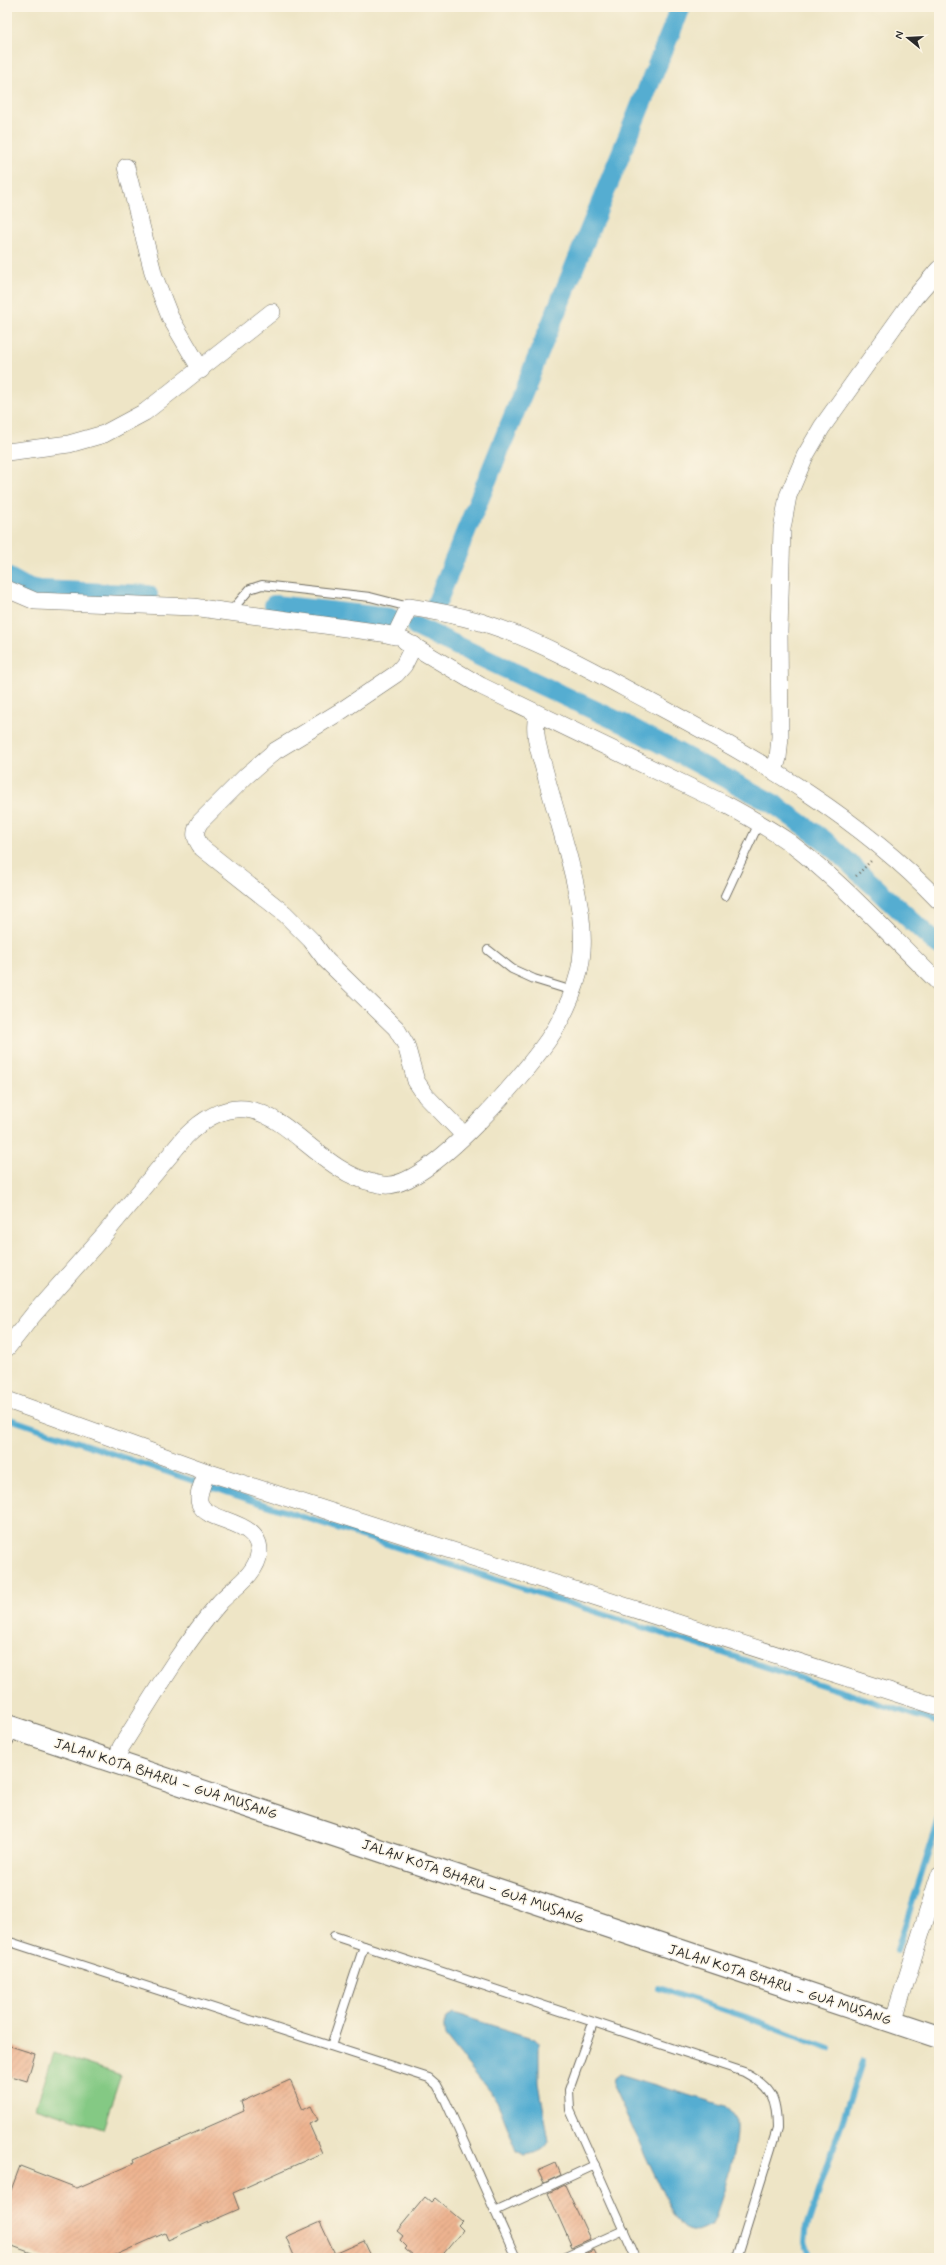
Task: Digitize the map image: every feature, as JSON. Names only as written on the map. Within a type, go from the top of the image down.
[{"type":"main road","name":"JALAN KOTA BHARU – GUA MUSANG","points":[[10,1733],[116,1760],[939,2038]]},
{"type":"street","points":[[126,166],[154,276],[170,317],[201,370]]},
{"type":"street","points":[[774,771],[778,758],[780,736],[779,631],[782,529],[788,496],[805,456],[822,427],[914,298],[939,269]]},
{"type":"street","points":[[7,452],[69,444],[104,434],[145,412],[201,370],[272,312]]},
{"type":"street","points":[[7,589],[35,601],[193,607],[395,636],[414,645],[481,686],[724,804],[759,823],[790,843],[842,888],[939,983]]},
{"type":"street","points":[[395,636],[408,606],[443,612],[489,625],[520,637],[634,693],[707,732],[795,783],[868,835],[911,872],[939,901]]},
{"type":"street","points":[[414,645],[404,665],[396,674],[341,711],[275,752],[246,776],[200,822],[195,831],[196,839],[202,848],[285,914],[311,940],[326,960],[396,1028],[406,1045],[416,1081],[426,1096],[464,1135]]},
{"type":"street","points":[[7,1348],[33,1315],[103,1236],[185,1137],[200,1122],[219,1112],[238,1109],[260,1112],[277,1121],[346,1173],[365,1181],[388,1186],[408,1181],[431,1166],[464,1135],[530,1065],[558,1026],[573,991],[582,952],[580,914],[545,770],[536,742],[535,722],[537,714]]},
{"type":"street","points":[[7,1400],[206,1475],[939,1707]]},
{"type":"street","points":[[116,1760],[121,1747],[174,1664],[220,1603],[252,1571],[257,1562],[258,1545],[253,1536],[245,1528],[205,1510],[200,1505],[199,1496],[206,1475]]},
{"type":"street","points":[[893,2022],[939,1876]]},
{"type":"lane","points":[[230,612],[250,588],[262,585],[370,597],[408,606]]},
{"type":"lane","points":[[725,896],[759,823]]},
{"type":"lane","points":[[488,950],[512,969],[573,991]]},
{"type":"lane","points":[[334,1936],[744,2072],[758,2079],[774,2097],[777,2109],[777,2130],[737,2258]]},
{"type":"lane","points":[[7,1941],[429,2078],[437,2085],[516,2258]]},
{"type":"lane","points":[[331,2046],[364,1946]]},
{"type":"lane","points":[[593,2023],[569,2090],[570,2110],[636,2258]]},
{"type":"lane","points":[[495,2211],[595,2165]]},
{"type":"lane","points":[[562,2258],[624,2230]]},
{"type":"path","points":[[850,881],[873,860]]},
{"type":"green space","points":[[54,2053],[121,2075],[103,2129],[36,2107]]},
{"type":"water","points":[[453,2013],[535,2039],[539,2043],[539,2083],[549,2141],[542,2150],[524,2155],[517,2151],[497,2101],[445,2036],[444,2023]]},
{"type":"water","points":[[619,2074],[725,2106],[733,2114],[736,2127],[733,2155],[725,2187],[712,2224],[700,2230],[691,2231],[683,2227],[674,2217],[612,2084],[613,2079]]},
{"type":"building","points":[[7,2045],[35,2054],[27,2081],[7,2075]]},
{"type":"building","points":[[290,2080],[303,2110],[311,2106],[318,2120],[309,2124],[322,2153],[233,2193],[239,2209],[168,2240],[165,2233],[109,2258],[45,2258],[7,2244],[7,2201],[20,2166],[77,2188],[134,2163],[133,2160],[244,2111],[241,2102]]},
{"type":"building","points":[[556,2163],[561,2175],[544,2183],[538,2171]]},
{"type":"building","points":[[565,2185],[590,2239],[572,2247],[548,2193]]},
{"type":"building","points":[[425,2197],[431,2202],[435,2198],[462,2221],[458,2225],[463,2230],[440,2258],[415,2258],[405,2249],[407,2247],[400,2240],[403,2236],[397,2231]]},
{"type":"building","points":[[320,2222],[335,2254],[364,2241],[372,2258],[295,2258],[286,2237]]},
{"type":"building","points":[[594,2250],[598,2258],[577,2258],[577,2257]]},
{"type":"waterway","points":[[437,602],[681,7]]},
{"type":"waterway","points":[[7,577],[25,587],[40,590],[148,595]]},
{"type":"waterway","points":[[274,605],[390,618]]},
{"type":"waterway","points":[[417,627],[624,724],[774,804],[824,840],[939,946]]},
{"type":"waterway","points":[[7,1418],[232,1494],[939,1723]]},
{"type":"waterway","points":[[897,1950],[939,1820]]},
{"type":"waterway","points":[[658,1988],[746,2017],[829,2049]]},
{"type":"waterway","points":[[811,2258],[805,2242],[806,2231],[862,2061]]}]
